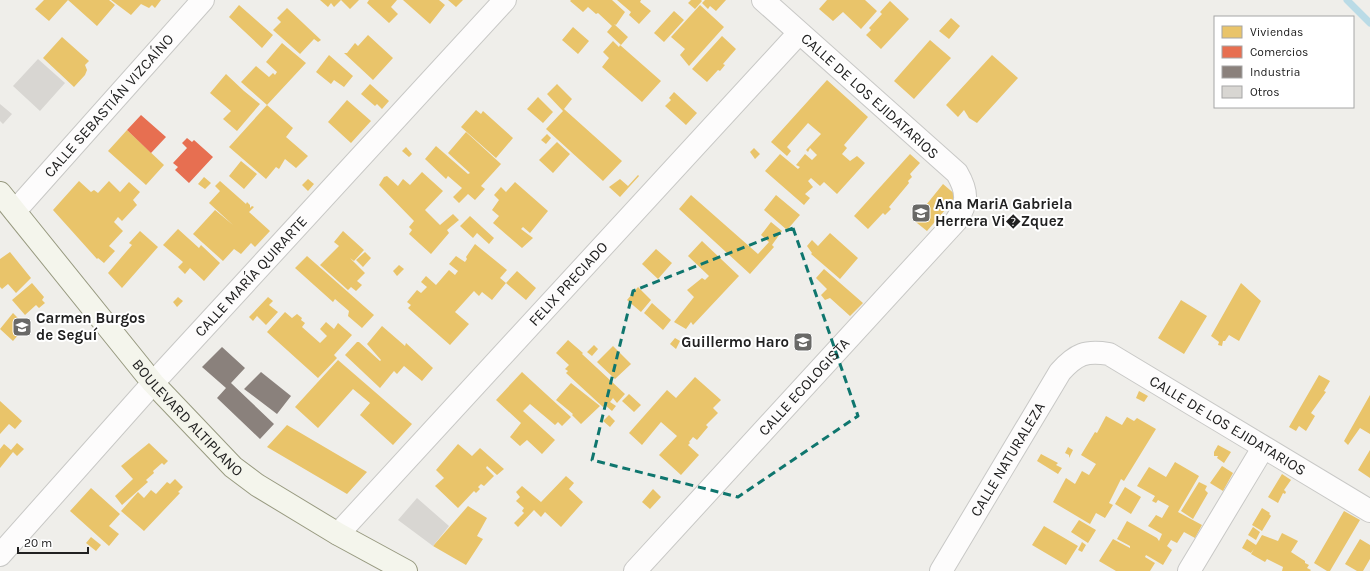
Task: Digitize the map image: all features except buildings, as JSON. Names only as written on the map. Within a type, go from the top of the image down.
[{"type":"street","name":"CALLE SEBASTIÁN VIZCAÍNO","points":[[15,211],[203,0]]},
{"type":"street","name":"CALLE MARÍA QUIRARTE","points":[[0,555],[153,382],[505,0]]},
{"type":"street","name":"CALLE DE LOS EJIDATARIOS","points":[[762,0],[958,173],[965,186],[965,198]]},
{"type":"street","name":"FELIX PRECIADO","points":[[338,534],[799,33]]},
{"type":"street","name":"BOULEVARD ALTIPLANO","points":[[0,193],[153,382],[234,467],[257,485],[338,534],[406,571]]},
{"type":"street","name":"CALLE ECOLOGISTA","points":[[635,571],[956,221],[962,211],[965,198]]},
{"type":"street","name":"CALLE DE LOS EJIDATARIOS","points":[[1082,354],[1095,352],[1109,354],[1370,511]]},
{"type":"street","name":"CALLE NATURALEZA","points":[[941,571],[1060,372],[1069,362],[1082,354]]},
{"type":"street","points":[[1190,571],[1263,448]]},
{"type":"highlighted area","points":[[793,228],[858,416],[738,497],[592,460],[633,291]]},
{"type":"waterway","points":[[1347,0],[1370,23]]},
{"type":"place","name":"Ana MariA Gabriela Herrera Vi�Zquez","points":[[921,213]]},
{"type":"place","name":"Carmen Burgos de Seguí","points":[[22,327]]},
{"type":"place","name":"Guillermo Haro","points":[[803,342]]}]
